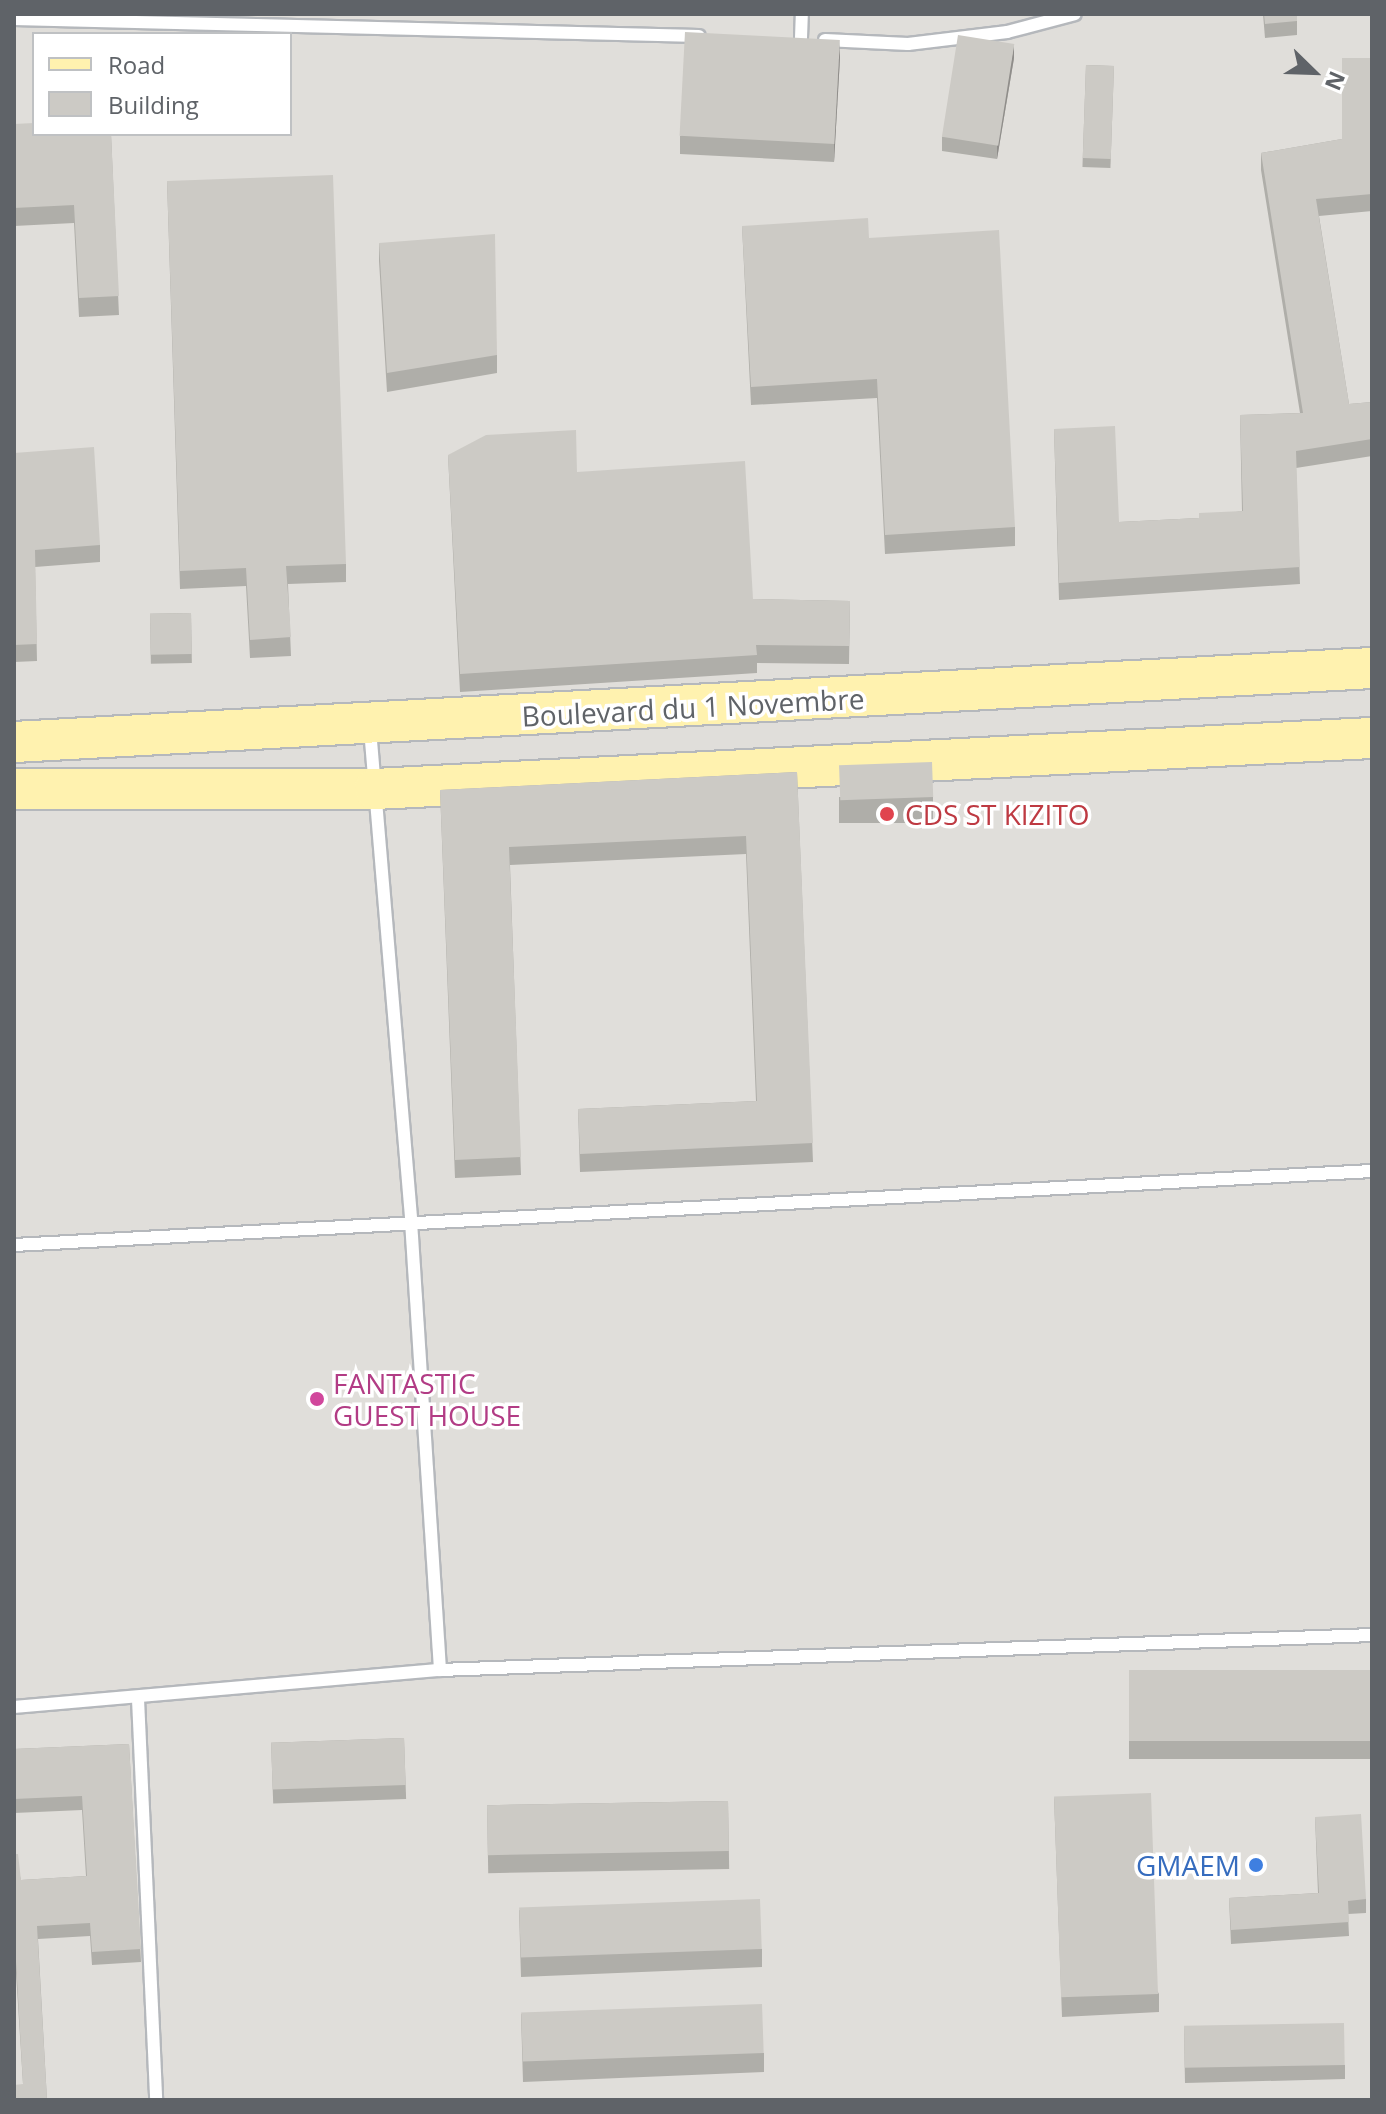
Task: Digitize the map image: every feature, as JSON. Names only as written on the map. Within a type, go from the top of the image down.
[{"type":"main road","name":"Boulevard du 1 Novembre","points":[[14,742],[1372,668]]},
{"type":"main road","points":[[975,691],[978,759]]},
{"type":"main road","points":[[14,789],[375,789],[1372,738]]},
{"type":"lane","points":[[801,38],[802,14]]},
{"type":"lane","points":[[785,38],[908,44],[1007,32],[1075,14]]},
{"type":"lane","points":[[14,19],[722,36]]},
{"type":"lane","points":[[369,725],[411,1221],[440,1670]]},
{"type":"lane","points":[[14,1245],[1372,1171]]},
{"type":"lane","points":[[14,1707],[138,1699],[440,1670],[1372,1635]]},
{"type":"lane","points":[[138,1699],[156,2100]]},
{"type":"shaded area","points":[[14,14],[1372,14],[1372,2100],[14,2100]]},
{"type":"building","points":[[1264,14],[1297,14],[1297,21],[1265,24]]},
{"type":"building","points":[[685,32],[840,40],[834,144],[680,136]]},
{"type":"building","points":[[958,35],[1014,44],[998,146],[942,137]]},
{"type":"building","points":[[1342,58],[1372,58],[1372,194],[1316,199],[1349,404],[1372,402],[1372,439],[1296,451],[1300,567],[1059,583],[1054,429],[1115,426],[1119,522],[1199,518],[1199,513],[1243,511],[1240,415],[1303,413],[1261,153],[1342,139]]},
{"type":"building","points":[[1086,65],[1114,66],[1111,159],[1083,158]]},
{"type":"building","points":[[32,123],[32,136],[111,136],[119,296],[79,298],[74,205],[14,208],[14,124]]},
{"type":"building","points":[[333,175],[346,564],[286,566],[291,637],[250,640],[246,568],[180,571],[167,181]]},
{"type":"building","points":[[868,218],[869,238],[999,230],[1015,527],[885,535],[877,379],[751,387],[742,226]]},
{"type":"building","points":[[495,234],[497,355],[387,373],[379,243]]},
{"type":"building","points":[[576,430],[577,472],[745,461],[753,599],[850,601],[849,646],[756,645],[757,655],[460,674],[448,455],[486,435]]},
{"type":"building","points":[[94,447],[100,545],[35,550],[37,644],[14,645],[14,453]]},
{"type":"building","points":[[191,613],[192,654],[151,655],[150,614]]},
{"type":"building","points":[[932,762],[933,797],[840,800],[839,765]]},
{"type":"building","points":[[797,772],[813,1143],[580,1154],[578,1109],[757,1101],[746,836],[509,847],[521,1157],[455,1160],[440,790]]},
{"type":"building","points":[[1129,1670],[1372,1670],[1372,1741],[1129,1741]]},
{"type":"building","points":[[404,1738],[406,1785],[273,1790],[271,1743]]},
{"type":"building","points":[[129,1744],[141,1949],[92,1952],[90,1923],[37,1926],[47,2100],[14,2100],[14,2085],[23,2084],[14,1927],[14,1854],[18,1854],[21,1880],[87,1876],[82,1796],[14,1799],[14,1749]]},
{"type":"building","points":[[1151,1793],[1158,1994],[1061,1997],[1054,1796]]},
{"type":"building","points":[[728,1801],[729,1851],[488,1855],[487,1805]]},
{"type":"building","points":[[1361,1814],[1366,1899],[1348,1901],[1349,1922],[1231,1930],[1229,1898],[1319,1893],[1315,1817]]},
{"type":"building","points":[[760,1899],[762,1949],[521,1957],[519,1907]]},
{"type":"building","points":[[762,2004],[764,2053],[523,2061],[521,2012]]},
{"type":"building","points":[[1344,2023],[1345,2065],[1185,2068],[1184,2026]]},
{"type":"place","name":"CDS ST KIZITO","points":[[887,814]]},
{"type":"place","name":"FANTASTIC GUEST HOUSE","points":[[317,1399]]},
{"type":"place","name":"GMAEM","points":[[1256,1865]]}]
